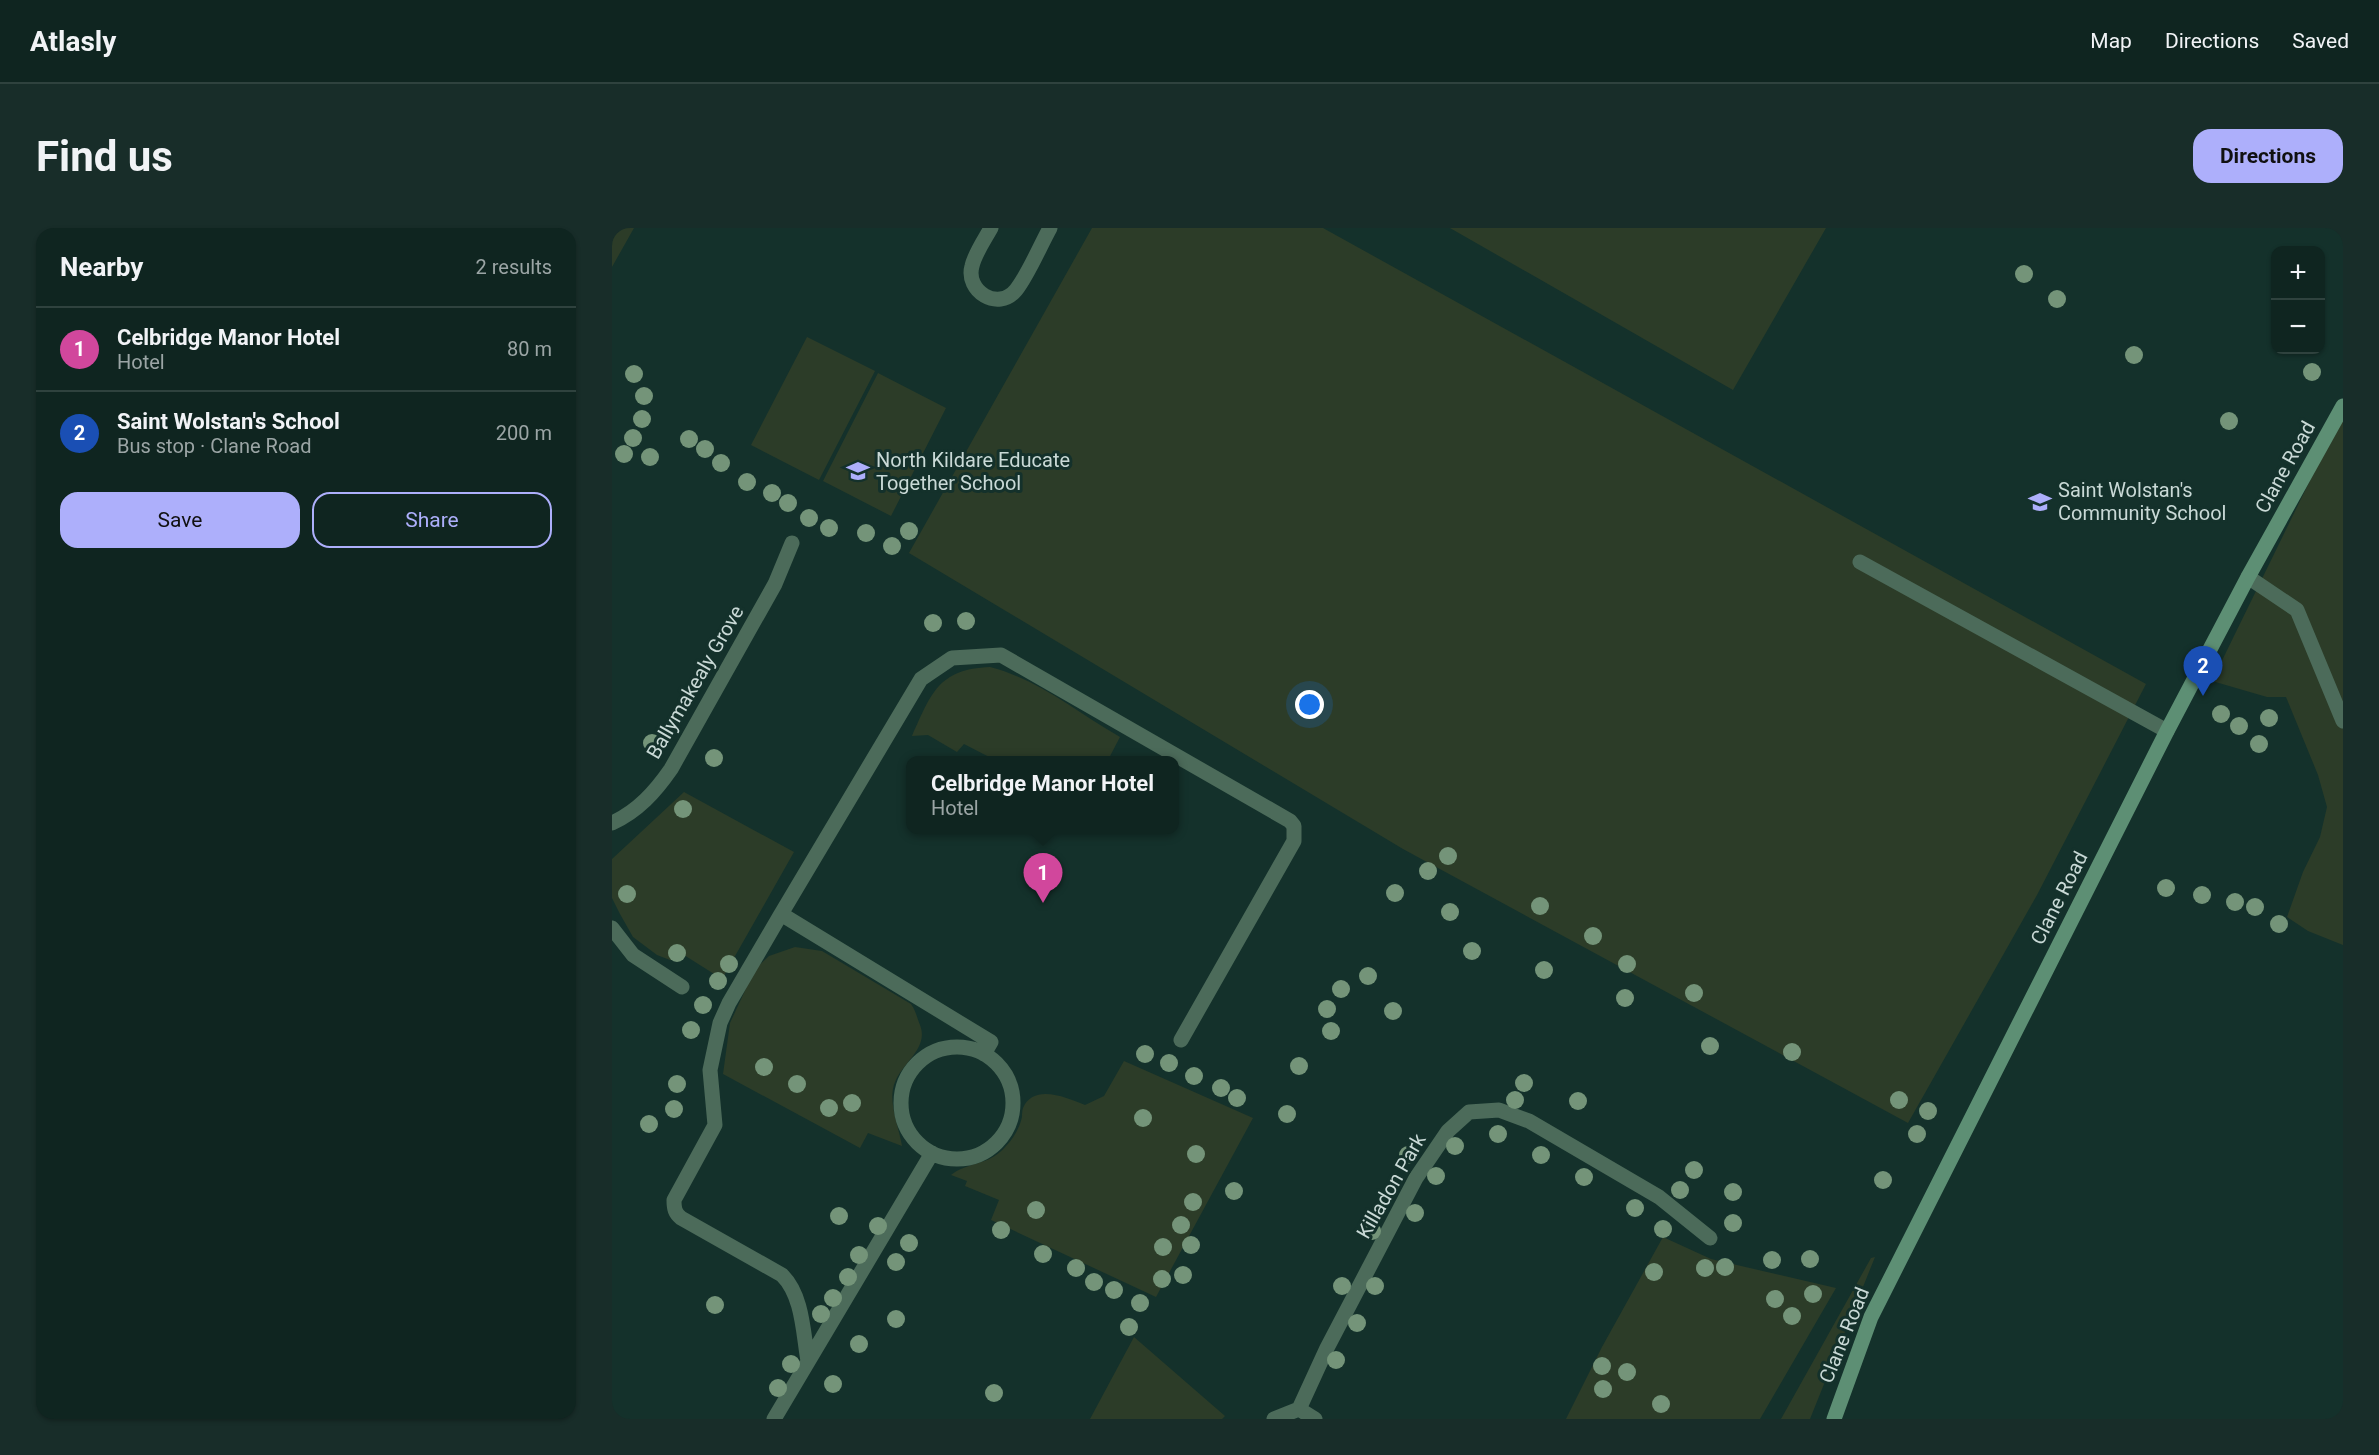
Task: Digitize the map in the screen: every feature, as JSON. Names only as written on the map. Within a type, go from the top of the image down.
[{"type":"main road","name":"Clane Road","points":[[1834,1419],[1871,1317],[2167,731],[2248,577],[2343,406]]},
{"type":"street","points":[[991,228],[972,265],[971,280],[984,297],[996,300],[1015,292],[1050,228]]},
{"type":"street","name":"Ballymakealy Grove","points":[[612,823],[625,817],[650,797],[671,769],[775,584],[792,543]]},
{"type":"street","points":[[1860,562],[2167,731]]},
{"type":"street","points":[[2248,577],[2297,610],[2343,721]]},
{"type":"street","points":[[808,1361],[796,1294],[788,1281],[782,1275],[681,1218],[675,1213],[675,1200],[715,1125],[710,1070],[720,1023],[729,1003],[921,679],[952,658],[1001,655],[1177,756]]},
{"type":"street","points":[[1179,757],[1290,821],[1294,826],[1294,841],[1181,1040]]},
{"type":"street","points":[[781,914],[991,1042],[984,1054]]},
{"type":"street","points":[[612,928],[633,955],[682,987]]},
{"type":"street","points":[[951,1048],[968,1049],[984,1054],[998,1065],[1011,1089],[1012,1116],[1005,1132],[995,1145],[980,1154],[964,1159],[947,1158],[932,1153],[922,1147],[911,1135],[904,1120],[901,1105],[908,1076],[920,1062],[934,1052],[951,1048]]},
{"type":"street","name":"Killadon Park","points":[[1299,1409],[1327,1348],[1416,1178],[1448,1131],[1469,1112],[1499,1110],[1529,1121],[1659,1197],[1710,1238]]},
{"type":"street","points":[[774,1419],[932,1153]]},
{"type":"street","points":[[1274,1419],[1299,1409],[1315,1419]]},
{"type":"green space","points":[[612,228],[634,228],[612,267]]},
{"type":"green space","points":[[1092,228],[1323,228],[2146,684],[2037,895],[1908,1123],[1403,849],[909,553]]},
{"type":"green space","points":[[1450,228],[1826,228],[1733,390]]},
{"type":"green space","points":[[807,337],[875,371],[819,480],[751,445]]},
{"type":"green space","points":[[878,373],[946,408],[891,516],[823,481]]},
{"type":"green space","points":[[2343,413],[2343,945],[2308,931],[2287,917],[2303,872],[2320,837],[2327,807],[2318,775],[2286,697],[2267,697],[2212,681]]},
{"type":"green space","points":[[990,667],[1025,680],[1042,688],[1120,737],[1110,756],[987,756],[964,744],[957,752],[928,735],[912,736],[931,696],[939,686],[947,679],[972,669]]},
{"type":"green space","points":[[684,792],[794,852],[722,979],[684,955],[670,960],[657,955],[633,937],[612,898],[612,859]]},
{"type":"green space","points":[[795,947],[822,951],[913,1007],[922,1033],[921,1041],[895,1082],[892,1097],[902,1146],[868,1133],[860,1148],[723,1074],[730,1023],[755,969],[769,956]]},
{"type":"green space","points":[[1124,1061],[1253,1118],[1156,1297],[991,1220],[999,1200],[965,1186],[967,1181],[951,1175],[994,1156],[1004,1148],[1011,1141],[1021,1122],[1023,1108],[1028,1100],[1035,1096],[1051,1094],[1085,1105],[1104,1096]]},
{"type":"green space","points":[[1663,1237],[1711,1259],[1836,1288],[1760,1419],[1566,1419],[1602,1347]]},
{"type":"green space","points":[[1875,1257],[1810,1419],[1781,1419],[1871,1258]]},
{"type":"green space","points":[[1134,1337],[1225,1416],[1222,1419],[1090,1419]]},
{"type":"place","name":"North Kildare Educate Together School","points":[[858,471]]},
{"type":"place","name":"Saint Wolstan's Community School","points":[[2040,502]]},
{"type":"place","name":"Saint Wolstan's School","points":[[2203,696]]},
{"type":"place","name":"Celbridge Manor Hotel","points":[[1043,903]]}]
